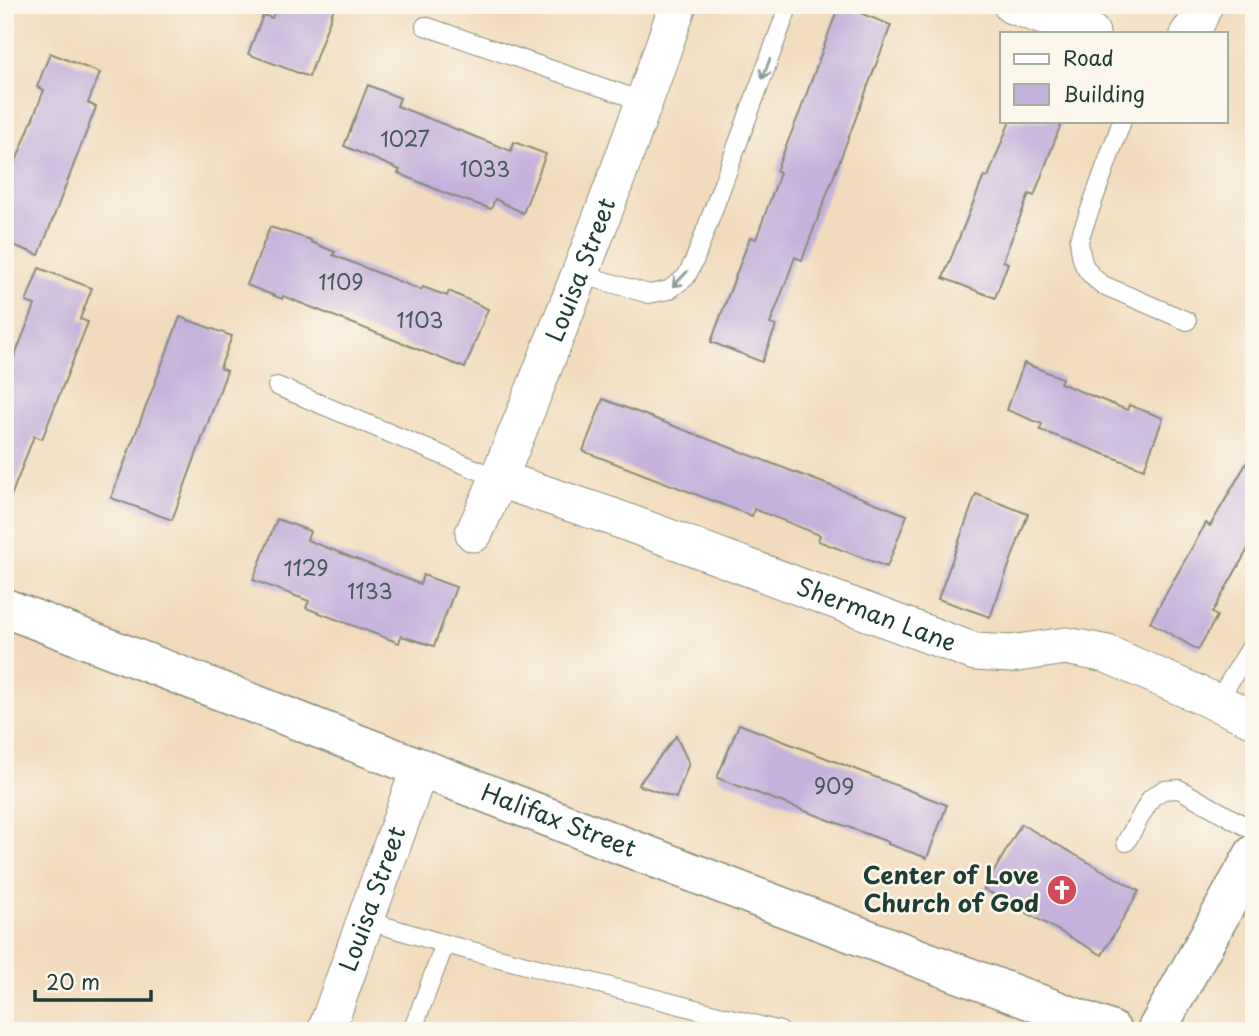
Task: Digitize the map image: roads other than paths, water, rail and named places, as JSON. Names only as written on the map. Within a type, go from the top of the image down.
[{"type":"street","name":"Louisa Street","points":[[474,533],[499,479],[580,274],[645,103],[678,5]]},
{"type":"street","points":[[1012,5],[1088,32]]},
{"type":"street","points":[[1190,32],[1205,5]]},
{"type":"street","name":"Sherman Lane","points":[[499,479],[610,516],[975,652],[1011,654],[1066,646],[1107,654],[1254,719]]},
{"type":"street","name":"Halifax Street","points":[[5,608],[1112,1031]]},
{"type":"street","name":"Louisa Street","points":[[326,1031],[419,767]]},
{"type":"street","points":[[1156,1031],[1254,854]]},
{"type":"lane","points":[[580,274],[649,294],[669,290],[685,277],[789,5]]},
{"type":"lane","points":[[425,26],[645,103]]},
{"type":"lane","points":[[1122,122],[1079,240],[1081,259],[1090,276],[1103,285],[1187,321]]},
{"type":"lane","points":[[277,386],[499,479]]},
{"type":"lane","points":[[1217,702],[1254,642]]},
{"type":"lane","points":[[1126,842],[1152,798],[1163,790],[1179,789],[1254,831]]},
{"type":"lane","points":[[365,920],[445,944],[780,1031]]},
{"type":"lane","points":[[412,1031],[445,944]]},
{"type":"place","name":"Center of Love Church of God","points":[[1062,890]]}]
